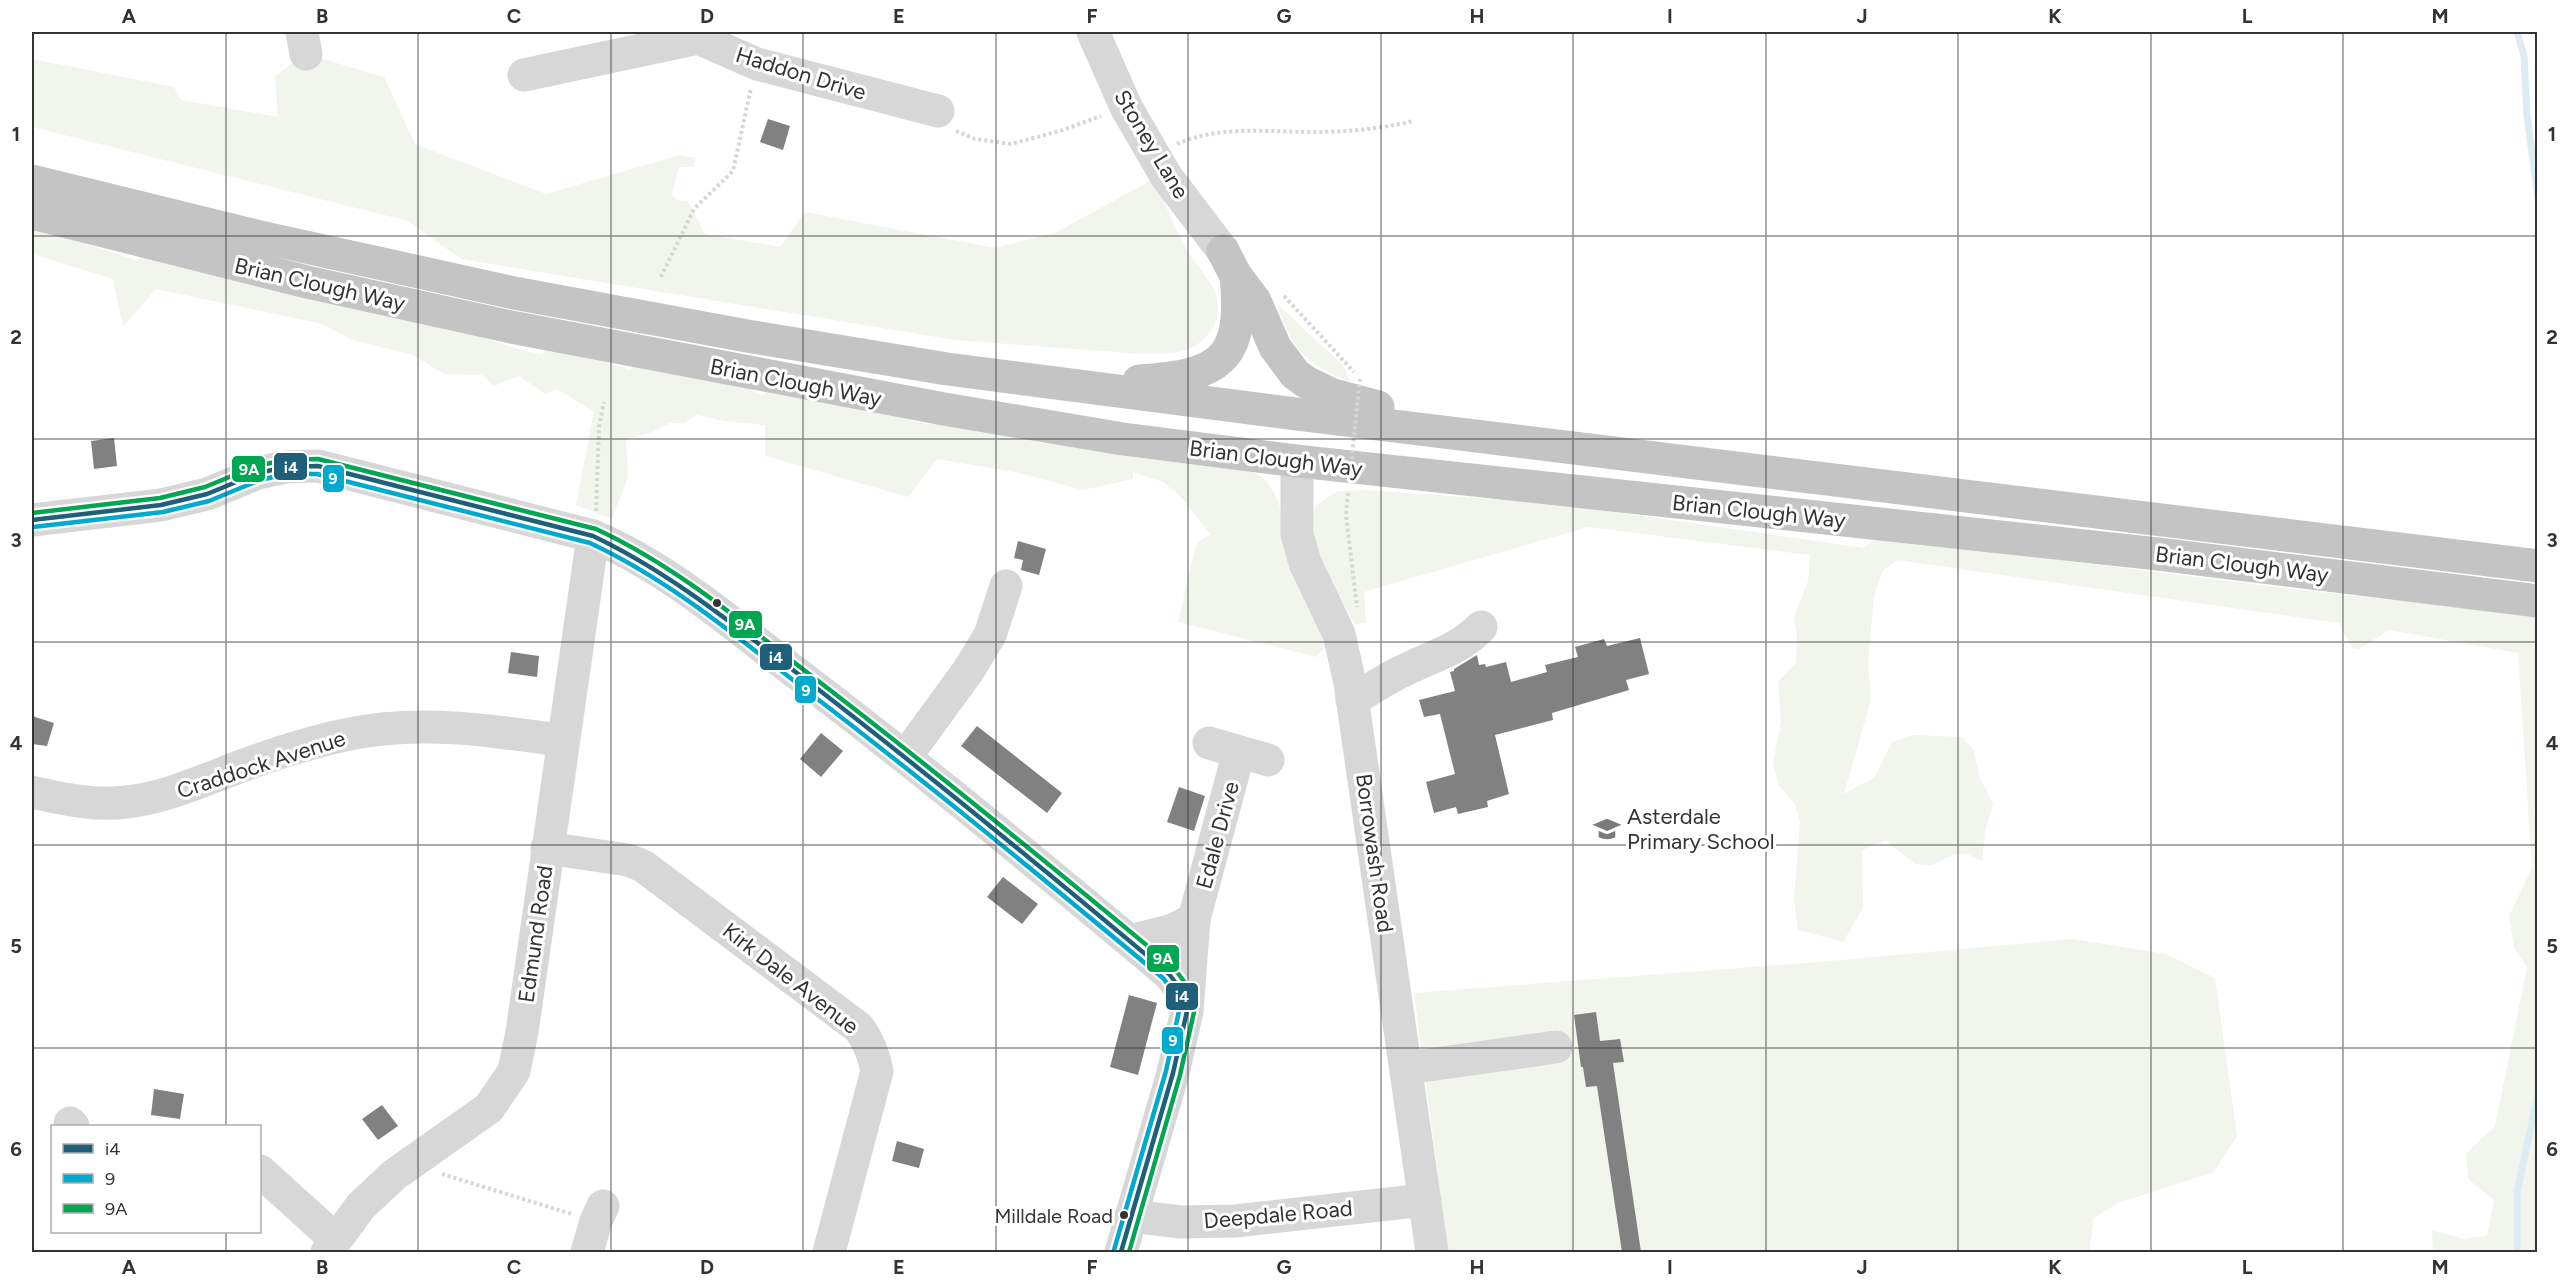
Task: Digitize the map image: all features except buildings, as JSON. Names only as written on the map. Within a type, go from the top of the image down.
[{"type":"highway","name":"Brian Clough Way","points":[[32,181],[256,236],[514,293],[835,351],[1065,385],[2538,566]]},
{"type":"highway","name":"Brian Clough Way","points":[[32,213],[296,279],[511,327],[955,411],[1123,439],[1298,461],[2123,550],[2538,600]]},
{"type":"highway","points":[[1065,385],[1169,379],[1198,373],[1214,364],[1229,349],[1236,332],[1239,308],[1229,263]]},
{"type":"highway","points":[[1229,263],[1255,301],[1284,362],[1295,374],[1318,389],[1403,414],[1583,448]]},
{"type":"street","name":"Stoney Lane","points":[[1093,32],[1126,106],[1166,176],[1229,263]]},
{"type":"street","name":"Haddon Drive","points":[[524,75],[699,35],[757,64],[938,111]]},
{"type":"street","name":"Borrowash Road","points":[[1298,461],[1297,534],[1305,563],[1339,634],[1352,700],[1432,1252]]},
{"type":"street","points":[[32,520],[161,505],[207,494],[258,473],[286,467],[318,466],[593,536],[624,549],[677,583],[906,756],[1130,941],[1169,974],[1179,987],[1187,1011],[1173,1073],[1121,1252]]},
{"type":"street","name":"Edmund Road","points":[[331,1246],[361,1206],[408,1164],[489,1108],[507,1085],[514,1071],[522,1032],[593,536]]},
{"type":"street","points":[[906,756],[968,672],[990,635],[1006,586]]},
{"type":"street","points":[[1352,700],[1405,670],[1444,654],[1467,641],[1481,627]]},
{"type":"street","name":"Craddock Avenue","points":[[32,792],[87,802],[112,803],[143,800],[168,794],[303,745],[348,734],[397,727],[501,731],[563,741]]},
{"type":"street","name":"Edale Drive","points":[[1187,1011],[1194,919],[1239,752]]},
{"type":"street","name":"Kirk Dale Avenue","points":[[547,848],[628,860],[643,866],[859,1028],[874,1055],[877,1071],[829,1252]]},
{"type":"street","name":"Edale Drive","points":[[1130,941],[1173,930],[1194,919]]},
{"type":"street","points":[[1407,1068],[1556,1047]]},
{"type":"street","points":[[261,1172],[331,1246]]},
{"type":"street","name":"Deepdale Road","points":[[1131,1216],[1180,1221],[1235,1221],[1425,1200]]},
{"type":"street","points":[[587,1252],[599,1213]]},
{"type":"path","points":[[661,277],[694,209],[733,171],[757,64]]},
{"type":"path","points":[[938,111],[951,128],[975,139],[1011,144],[1063,130],[1126,106]]},
{"type":"path","points":[[1156,158],[1178,143],[1208,134],[1251,129],[1311,132],[1356,131],[1413,121]]},
{"type":"path","points":[[1288,299],[1360,379],[1346,515],[1358,609]]},
{"type":"path","points":[[593,536],[596,519],[599,427],[604,402]]},
{"type":"path","points":[[408,1164],[599,1213]]},
{"type":"shaded area","points":[[306,54],[384,77],[415,144],[546,194],[680,155],[696,158],[694,167],[679,167],[672,195],[677,200],[688,201],[705,234],[780,247],[805,212],[995,248],[1055,233],[1154,179],[1185,247],[1215,291],[1218,306],[1217,318],[1206,338],[1198,344],[1181,351],[1162,354],[955,340],[461,259],[408,221],[32,127],[32,59],[174,87],[181,100],[278,117],[275,76]]},
{"type":"shaded area","points":[[32,226],[138,261],[142,253],[462,330],[541,355],[554,343],[611,350],[613,364],[630,370],[639,359],[725,377],[762,395],[776,388],[927,424],[968,423],[1041,443],[1084,443],[1248,469],[1266,480],[1278,500],[1298,580],[1332,640],[1316,657],[1178,622],[1196,544],[1210,534],[1182,498],[1163,482],[1133,472],[1133,479],[1083,490],[1015,472],[937,459],[908,497],[765,456],[765,425],[724,421],[697,415],[684,423],[670,423],[652,432],[626,440],[628,477],[612,519],[576,505],[594,412],[557,389],[545,394],[519,376],[494,386],[482,375],[444,374],[413,355],[352,340],[323,324],[156,289],[123,327],[113,279],[32,254]]},
{"type":"shaded area","points":[[1277,304],[1343,365],[1350,382],[1321,368],[1302,354],[1289,334]]},
{"type":"shaded area","points":[[1366,490],[1560,504],[1864,548],[1877,537],[2284,588],[2537,616],[2537,1252],[2433,1252],[2432,1230],[2464,1239],[2487,1236],[2494,1200],[2468,1179],[2466,1154],[2495,1126],[2527,967],[2514,948],[2509,916],[2532,868],[2518,653],[2389,630],[2359,649],[2352,648],[2339,623],[1898,560],[1883,570],[1874,596],[1868,663],[1871,700],[1844,794],[1875,777],[1892,742],[1913,735],[1962,737],[1974,750],[1979,776],[1993,804],[1986,828],[1982,861],[1967,854],[1954,854],[1932,865],[1915,864],[1886,841],[1862,850],[1863,908],[1843,942],[1798,930],[1794,899],[1800,822],[1795,804],[1779,786],[1773,763],[1781,722],[1778,682],[1796,663],[1797,636],[1794,617],[1808,581],[1810,555],[1588,527],[1364,592],[1366,623],[1355,624],[1324,568],[1314,537],[1314,521],[1316,505],[1338,491]]},
{"type":"shaded area","points":[[2073,939],[2166,954],[2215,978],[2237,1136],[2214,1172],[2118,1203],[2094,1218],[2089,1252],[1448,1252],[1414,993],[1820,962]]},
{"type":"waterway","points":[[2517,32],[2524,56],[2527,115],[2538,198]]},
{"type":"waterway","points":[[2517,1252],[2517,1192],[2538,1094]]},
{"type":"transit line","name":"9A","points":[[32,513],[160,498],[205,487],[256,466],[285,460],[318,459],[596,529],[654,560],[681,578],[735,616],[950,784],[1174,968],[1186,984],[1194,1012],[1180,1075],[1129,1252]]},
{"type":"transit line","name":"i4","points":[[32,520],[161,505],[207,494],[258,473],[286,467],[318,466],[593,536],[678,585],[758,643],[946,790],[1169,974],[1179,987],[1187,1011],[1173,1073],[1121,1252]]},
{"type":"transit line","name":"9","points":[[33,527],[163,512],[209,501],[260,480],[287,474],[317,474],[590,543],[620,558],[676,592],[755,650],[942,797],[1164,979],[1172,991],[1179,1011],[1166,1071],[1114,1250]]},
{"type":"place","name":"Asterdale Primary School","points":[[1607,829]]},
{"type":"place","name":"Milldale Road","points":[[1124,1215]]}]
